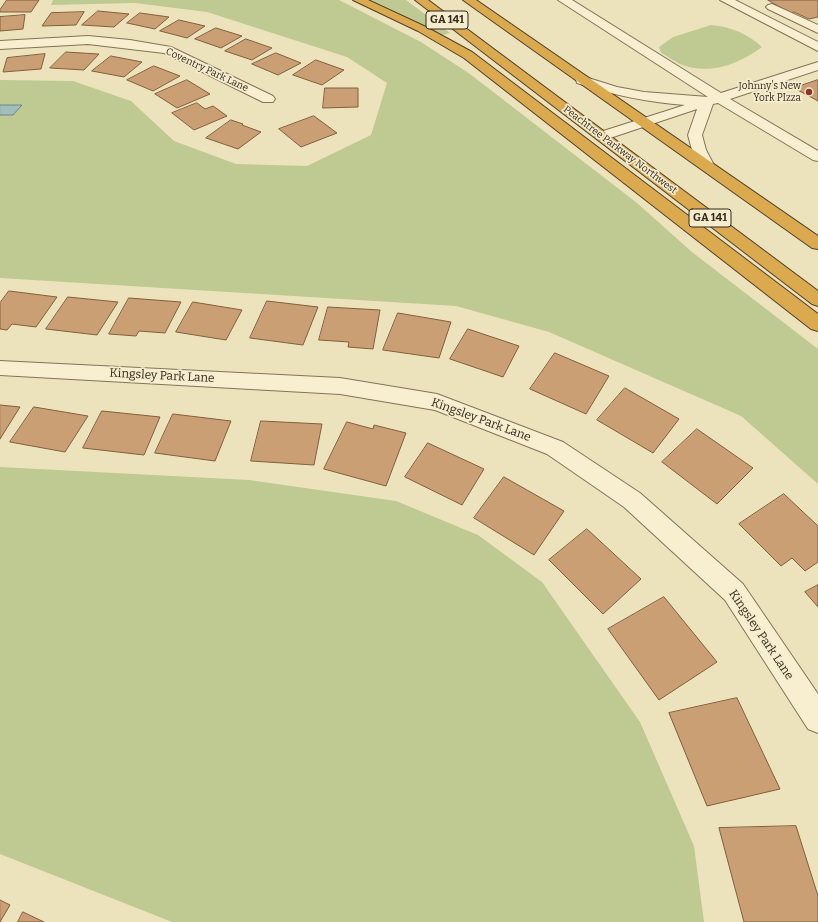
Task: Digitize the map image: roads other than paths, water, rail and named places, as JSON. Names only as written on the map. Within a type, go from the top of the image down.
[{"type":"highway","points":[[359,0],[422,29],[468,55],[818,324]]},
{"type":"highway","name":"Peachtree Parkway Northwest","points":[[421,0],[818,300]]},
{"type":"highway","name":"GA 141","points":[[477,2],[582,80],[818,244]]},
{"type":"street","points":[[564,0],[713,100],[818,157]]},
{"type":"street","points":[[731,0],[818,47]]},
{"type":"street","points":[[756,1],[818,29]]},
{"type":"street","name":"Coventry Park Lane","points":[[0,44],[88,40],[130,44],[167,50],[268,99]]},
{"type":"street","points":[[602,136],[818,66]]},
{"type":"street","points":[[582,80],[620,93],[648,98],[713,100]]},
{"type":"street","points":[[708,167],[699,150],[694,135],[713,100]]},
{"type":"street","name":"Kingsley Park Lane","points":[[0,368],[340,386],[437,402],[555,448],[632,500],[734,592],[818,719]]},
{"type":"water","points":[[0,105],[22,105],[13,115],[0,115]]},
{"type":"place","name":"Johnny's New York PIzza","points":[[809,92]]}]
